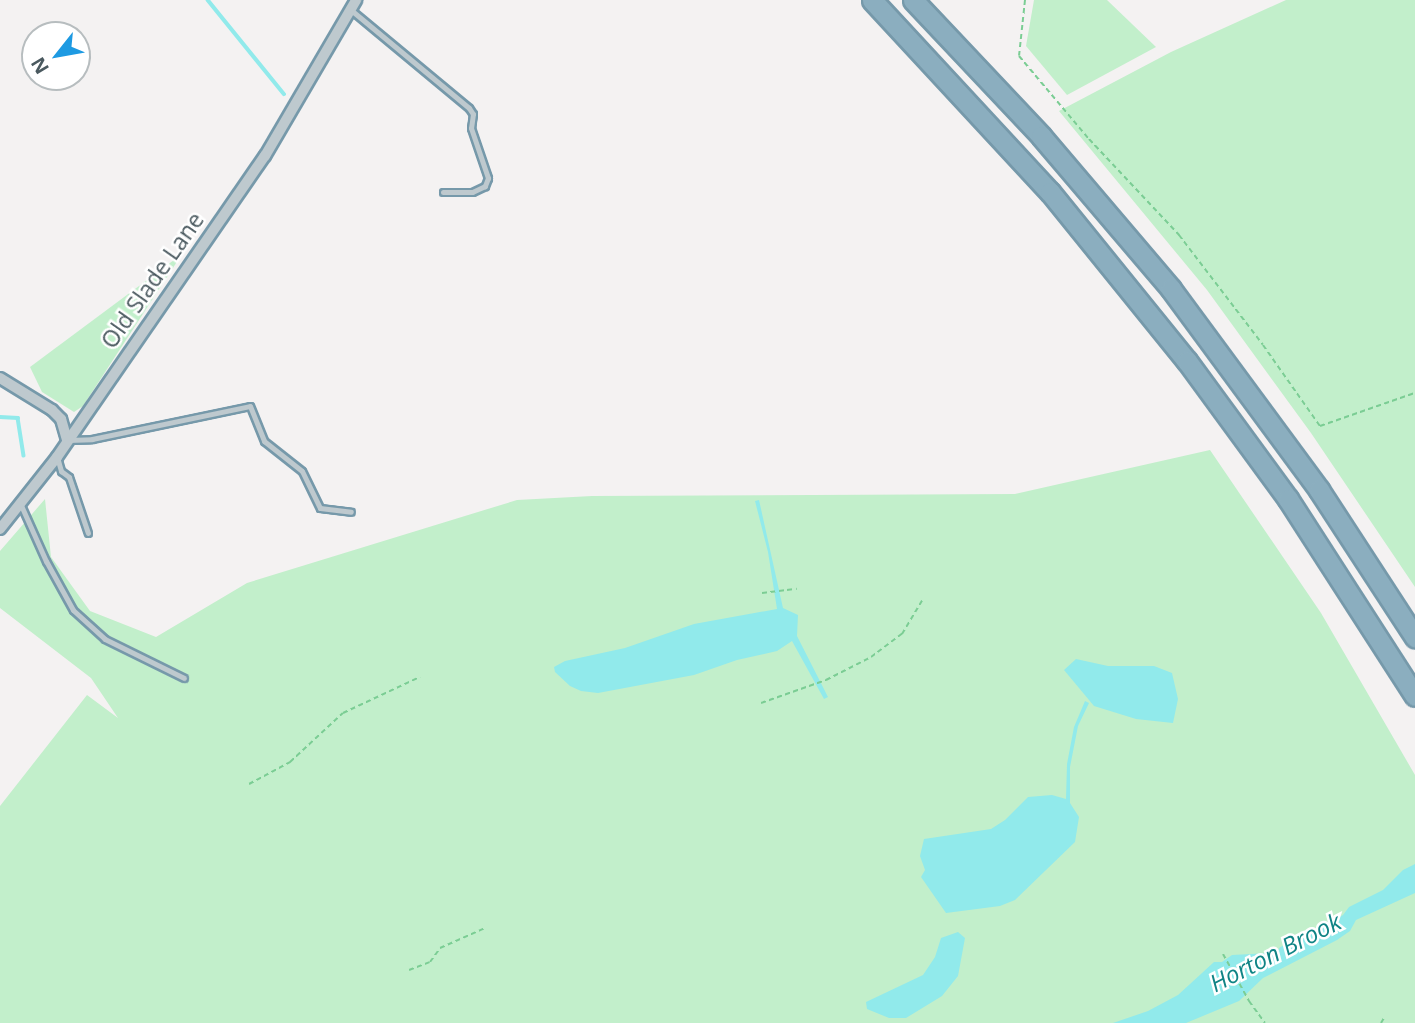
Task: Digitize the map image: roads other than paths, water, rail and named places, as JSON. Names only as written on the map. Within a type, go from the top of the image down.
[{"type":"highway","points":[[872,0],[1050,192],[1187,360],[1288,499],[1415,696]]},
{"type":"highway","points":[[913,0],[1041,136],[1171,289],[1319,490],[1415,637]]},
{"type":"street","name":"Old Slade Lane","points":[[0,529],[57,457],[265,156],[353,5]]},
{"type":"street","points":[[0,378],[52,410],[61,419],[68,440]]},
{"type":"lane","points":[[353,5],[473,114],[471,128],[488,178],[485,186],[472,192],[443,192]]},
{"type":"lane","points":[[68,440],[92,439],[250,406],[264,441],[302,471],[320,508],[351,512]]},
{"type":"lane","points":[[57,457],[61,471],[69,477],[88,533]]},
{"type":"lane","points":[[20,503],[46,561],[74,610],[105,639],[184,678]]},
{"type":"water","points":[[759,500],[783,608],[798,615],[797,636],[828,697],[824,699],[792,641],[777,651],[737,660],[694,675],[598,693],[581,691],[570,686],[555,672],[554,667],[565,661],[625,648],[694,624],[777,609],[768,552],[755,501]]},
{"type":"water","points":[[1076,659],[1108,666],[1154,666],[1172,673],[1178,699],[1173,723],[1136,719],[1094,706],[1064,670]]},
{"type":"water","points":[[1085,701],[1089,703],[1078,726],[1070,767],[1070,803],[1079,817],[1075,842],[1015,900],[1000,906],[946,913],[921,877],[925,870],[920,856],[924,839],[991,829],[1005,820],[1028,797],[1052,795],[1066,799],[1067,764],[1074,727]]},
{"type":"water","points":[[1415,864],[1415,893],[1356,920],[1350,931],[1337,940],[1263,978],[1239,1001],[1186,1023],[1113,1023],[1148,1011],[1178,995],[1214,962],[1222,962],[1232,955],[1270,953],[1290,945],[1343,915],[1349,907],[1383,890],[1403,870]]},
{"type":"water","points":[[958,932],[965,938],[958,976],[942,996],[906,1018],[889,1018],[867,1009],[866,1002],[923,975],[935,957],[941,938]]},
{"type":"waterway","points":[[208,0],[284,94]]},
{"type":"waterway","points":[[0,417],[18,418],[24,456]]},
{"type":"waterway","name":"Horton Brook","points":[[1281,949],[1296,942]]}]
